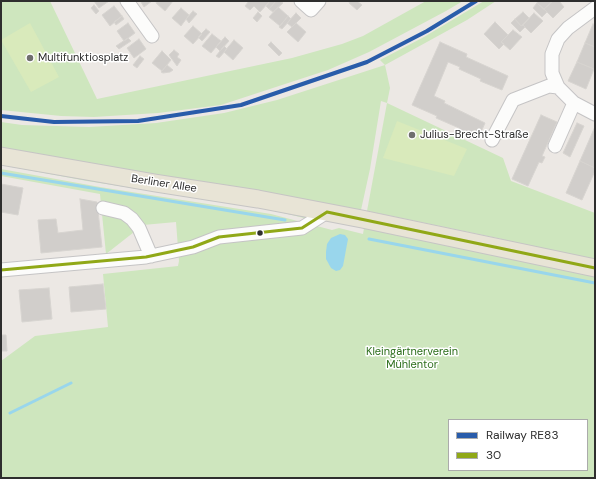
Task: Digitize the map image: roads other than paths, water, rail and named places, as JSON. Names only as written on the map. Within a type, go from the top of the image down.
[{"type":"main road","name":"Berliner Allee","points":[[1,156],[327,212],[595,268]]},
{"type":"street","points":[[127,1],[152,36]]},
{"type":"street","points":[[301,1],[315,6]]},
{"type":"street","points":[[595,8],[568,28],[558,39],[552,54],[552,73],[558,87],[574,103],[595,114]]},
{"type":"street","points":[[492,140],[513,100],[550,86],[558,87]]},
{"type":"street","points":[[555,146],[574,103]]},
{"type":"street","points":[[103,208],[124,214],[132,219],[139,228],[151,256]]},
{"type":"street","points":[[1,270],[151,256],[193,247],[219,237],[302,228],[327,212]]},
{"type":"water","points":[[340,234],[345,235],[348,239],[343,266],[340,270],[336,271],[331,268],[326,259],[326,252],[327,244],[331,238]]},
{"type":"waterway","points":[[1,173],[285,220]]},
{"type":"waterway","points":[[369,239],[595,283]]},
{"type":"waterway","points":[[10,413],[71,383]]},
{"type":"rail line","name":"RE83","points":[[1,116],[54,122],[138,121],[241,105],[367,62],[427,31],[476,1]]},
{"type":"place","name":"Multifunktiosplatz","points":[[30,58]]},
{"type":"place","name":"Julius-Brecht-Straße","points":[[412,135]]},
{"type":"park label","name":"Kleingärtnerverein Mühlentor","points":[[412,358]]}]
